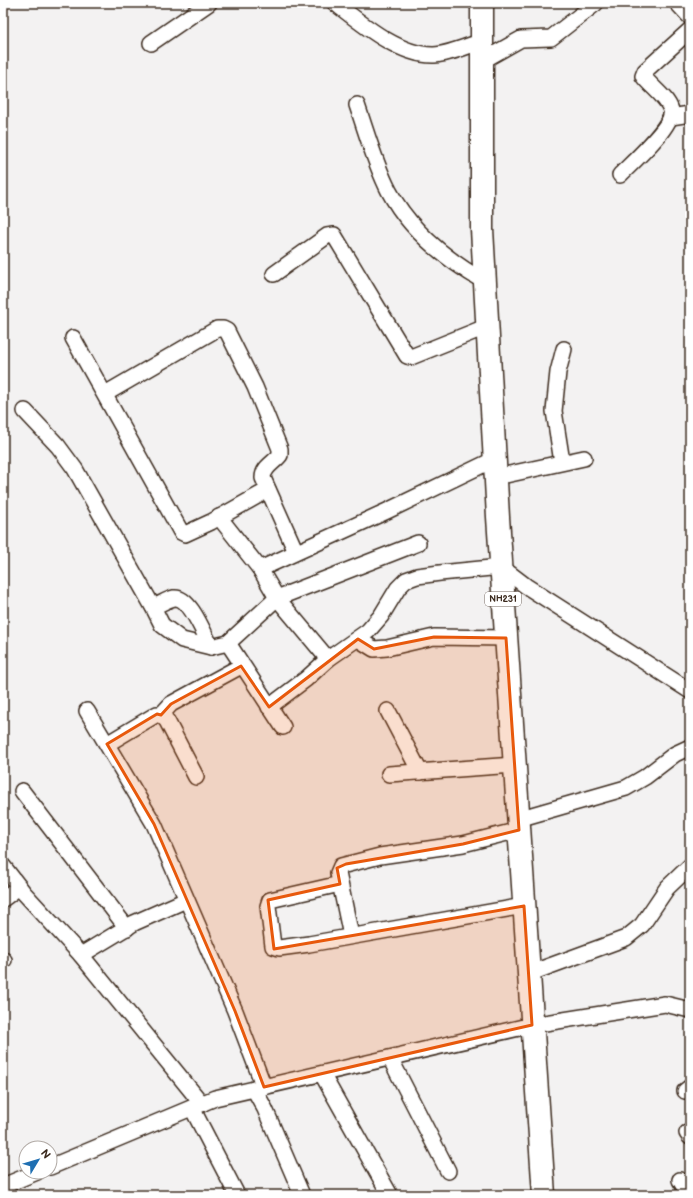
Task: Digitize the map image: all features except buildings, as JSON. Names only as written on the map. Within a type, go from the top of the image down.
[{"type":"highway","name":"NH231","points":[[482,3],[482,229],[501,567],[544,1195]]},
{"type":"street","points":[[151,43],[209,3]]},
{"type":"street","points":[[335,3],[398,47],[417,54],[436,55],[482,51],[521,39],[551,38],[596,3]]},
{"type":"street","points":[[677,3],[690,17]]},
{"type":"street","points":[[683,119],[671,111],[668,105],[643,76],[648,67],[690,30]]},
{"type":"street","points":[[357,105],[382,178],[401,209],[433,246],[455,263],[485,282]]},
{"type":"street","points":[[620,175],[665,127],[683,119]]},
{"type":"street","points":[[274,274],[327,236],[334,235],[407,356],[411,357],[488,326]]},
{"type":"street","points":[[105,394],[217,329],[227,331],[255,387],[280,449],[280,455],[263,473],[268,490],[296,552]]},
{"type":"street","points":[[73,338],[181,532],[185,534],[190,532],[268,490]]},
{"type":"street","points":[[562,462],[554,411],[558,372],[564,349]]},
{"type":"street","points":[[25,411],[58,446],[75,469],[162,625],[182,640],[211,647],[228,643],[277,598],[418,543]]},
{"type":"street","points":[[260,569],[387,511],[495,468],[562,462],[584,458]]},
{"type":"street","points":[[219,517],[260,569],[277,598],[328,659]]},
{"type":"street","points":[[269,707],[306,679],[328,659],[358,639],[381,616],[398,588],[406,580],[417,576],[501,567],[526,586],[690,691]]},
{"type":"street","points":[[153,607],[174,598],[184,600],[189,606],[211,647]]},
{"type":"street","points":[[358,639],[374,649],[387,648],[434,637],[506,638]]},
{"type":"street","points":[[228,643],[283,727]]},
{"type":"street","points":[[161,715],[171,704],[242,666]]},
{"type":"street","points":[[88,711],[154,824],[235,1010],[265,1109],[302,1195]]},
{"type":"street","points":[[388,711],[420,772]]},
{"type":"street","points":[[107,744],[156,714],[161,715],[167,721],[196,777]]},
{"type":"street","points":[[350,936],[340,884],[339,869],[346,864],[380,856],[463,844],[626,788],[645,777],[674,754],[690,747]]},
{"type":"street","points":[[389,774],[514,765]]},
{"type":"street","points":[[22,791],[127,928]]},
{"type":"street","points":[[3,866],[19,887],[81,955],[197,1106],[237,1195]]},
{"type":"street","points":[[528,974],[626,938],[642,925],[667,888],[690,866]]},
{"type":"street","points":[[340,884],[270,900],[268,906],[273,946],[279,948],[524,906]]},
{"type":"street","points":[[3,899],[19,887]]},
{"type":"street","points":[[81,955],[134,923],[186,900]]},
{"type":"street","points":[[58,1164],[215,1098],[532,1025],[665,1004],[690,1008]]},
{"type":"street","points":[[390,1058],[448,1171]]},
{"type":"street","points":[[322,1074],[390,1195]]},
{"type":"street","points":[[3,1186],[18,1180]]},
{"type":"street","points":[[680,1180],[690,1195]]},
{"type":"highlighted area","points":[[434,637],[506,638],[519,830],[463,844],[346,864],[337,868],[340,884],[268,900],[274,949],[524,906],[532,1025],[264,1087],[235,1011],[154,824],[107,744],[157,714],[161,715],[171,704],[241,666],[269,707],[358,639],[374,649]]}]
